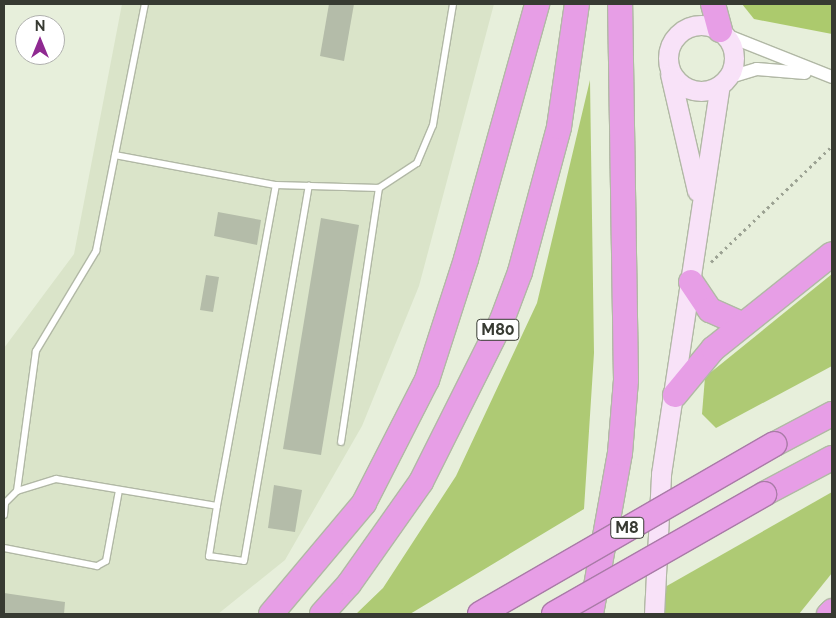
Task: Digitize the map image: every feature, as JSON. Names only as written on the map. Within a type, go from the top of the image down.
[{"type":"highway","points":[[271,614],[364,503],[427,380],[474,232],[536,4]]},
{"type":"highway","name":"M80","points":[[322,614],[349,584],[421,482],[502,320],[520,272],[559,127],[577,4]]},
{"type":"highway","points":[[591,614],[619,462],[626,380],[620,4]]},
{"type":"highway","points":[[713,4],[723,33]]},
{"type":"highway","points":[[675,395],[692,371],[742,324],[832,254]]},
{"type":"highway","points":[[691,282],[710,310],[742,324]]},
{"type":"highway","name":"M8","points":[[480,614],[775,444],[832,414]]},
{"type":"highway","name":"M8","points":[[554,614],[764,494],[832,458]]},
{"type":"highway","points":[[829,614],[832,611]]},
{"type":"street","points":[[698,224],[695,170],[669,69],[668,50],[678,33],[696,24],[832,77]]},
{"type":"street","points":[[654,614],[659,502],[698,224],[723,82],[734,56],[723,33]]},
{"type":"street","points":[[669,69],[690,90],[768,68],[832,77]]},
{"type":"lane","points":[[17,491],[36,351],[90,266],[115,155],[145,4]]},
{"type":"lane","points":[[115,155],[276,185],[379,188],[417,163],[430,133],[453,4]]},
{"type":"lane","points":[[276,185],[209,556],[244,561],[309,186]]},
{"type":"lane","points":[[341,442],[379,188]]},
{"type":"lane","points":[[4,515],[6,503],[17,491],[56,480],[217,506]]},
{"type":"lane","points":[[4,548],[97,566],[106,561],[119,490]]},
{"type":"path","points":[[691,282],[832,146]]},
{"type":"shaded area","points":[[122,4],[494,4],[419,286],[362,426],[285,560],[218,614],[4,614],[4,348],[74,254]]},
{"type":"green space","points":[[742,4],[832,4],[832,34],[754,19]]},
{"type":"green space","points":[[590,80],[594,353],[584,509],[410,614],[356,614],[383,588],[456,476],[537,303]]},
{"type":"green space","points":[[832,274],[832,366],[716,428],[702,414],[705,377]]},
{"type":"green space","points":[[832,492],[832,573],[799,614],[661,614],[665,587]]},
{"type":"building","points":[[329,4],[354,4],[344,61],[320,56]]},
{"type":"building","points":[[218,212],[261,220],[257,245],[214,236]]},
{"type":"building","points":[[321,218],[359,225],[321,455],[283,449]]},
{"type":"building","points":[[206,275],[219,277],[213,312],[200,310]]},
{"type":"building","points":[[274,485],[302,490],[295,532],[268,528]]},
{"type":"building","points":[[4,593],[65,602],[64,614],[4,614]]}]
